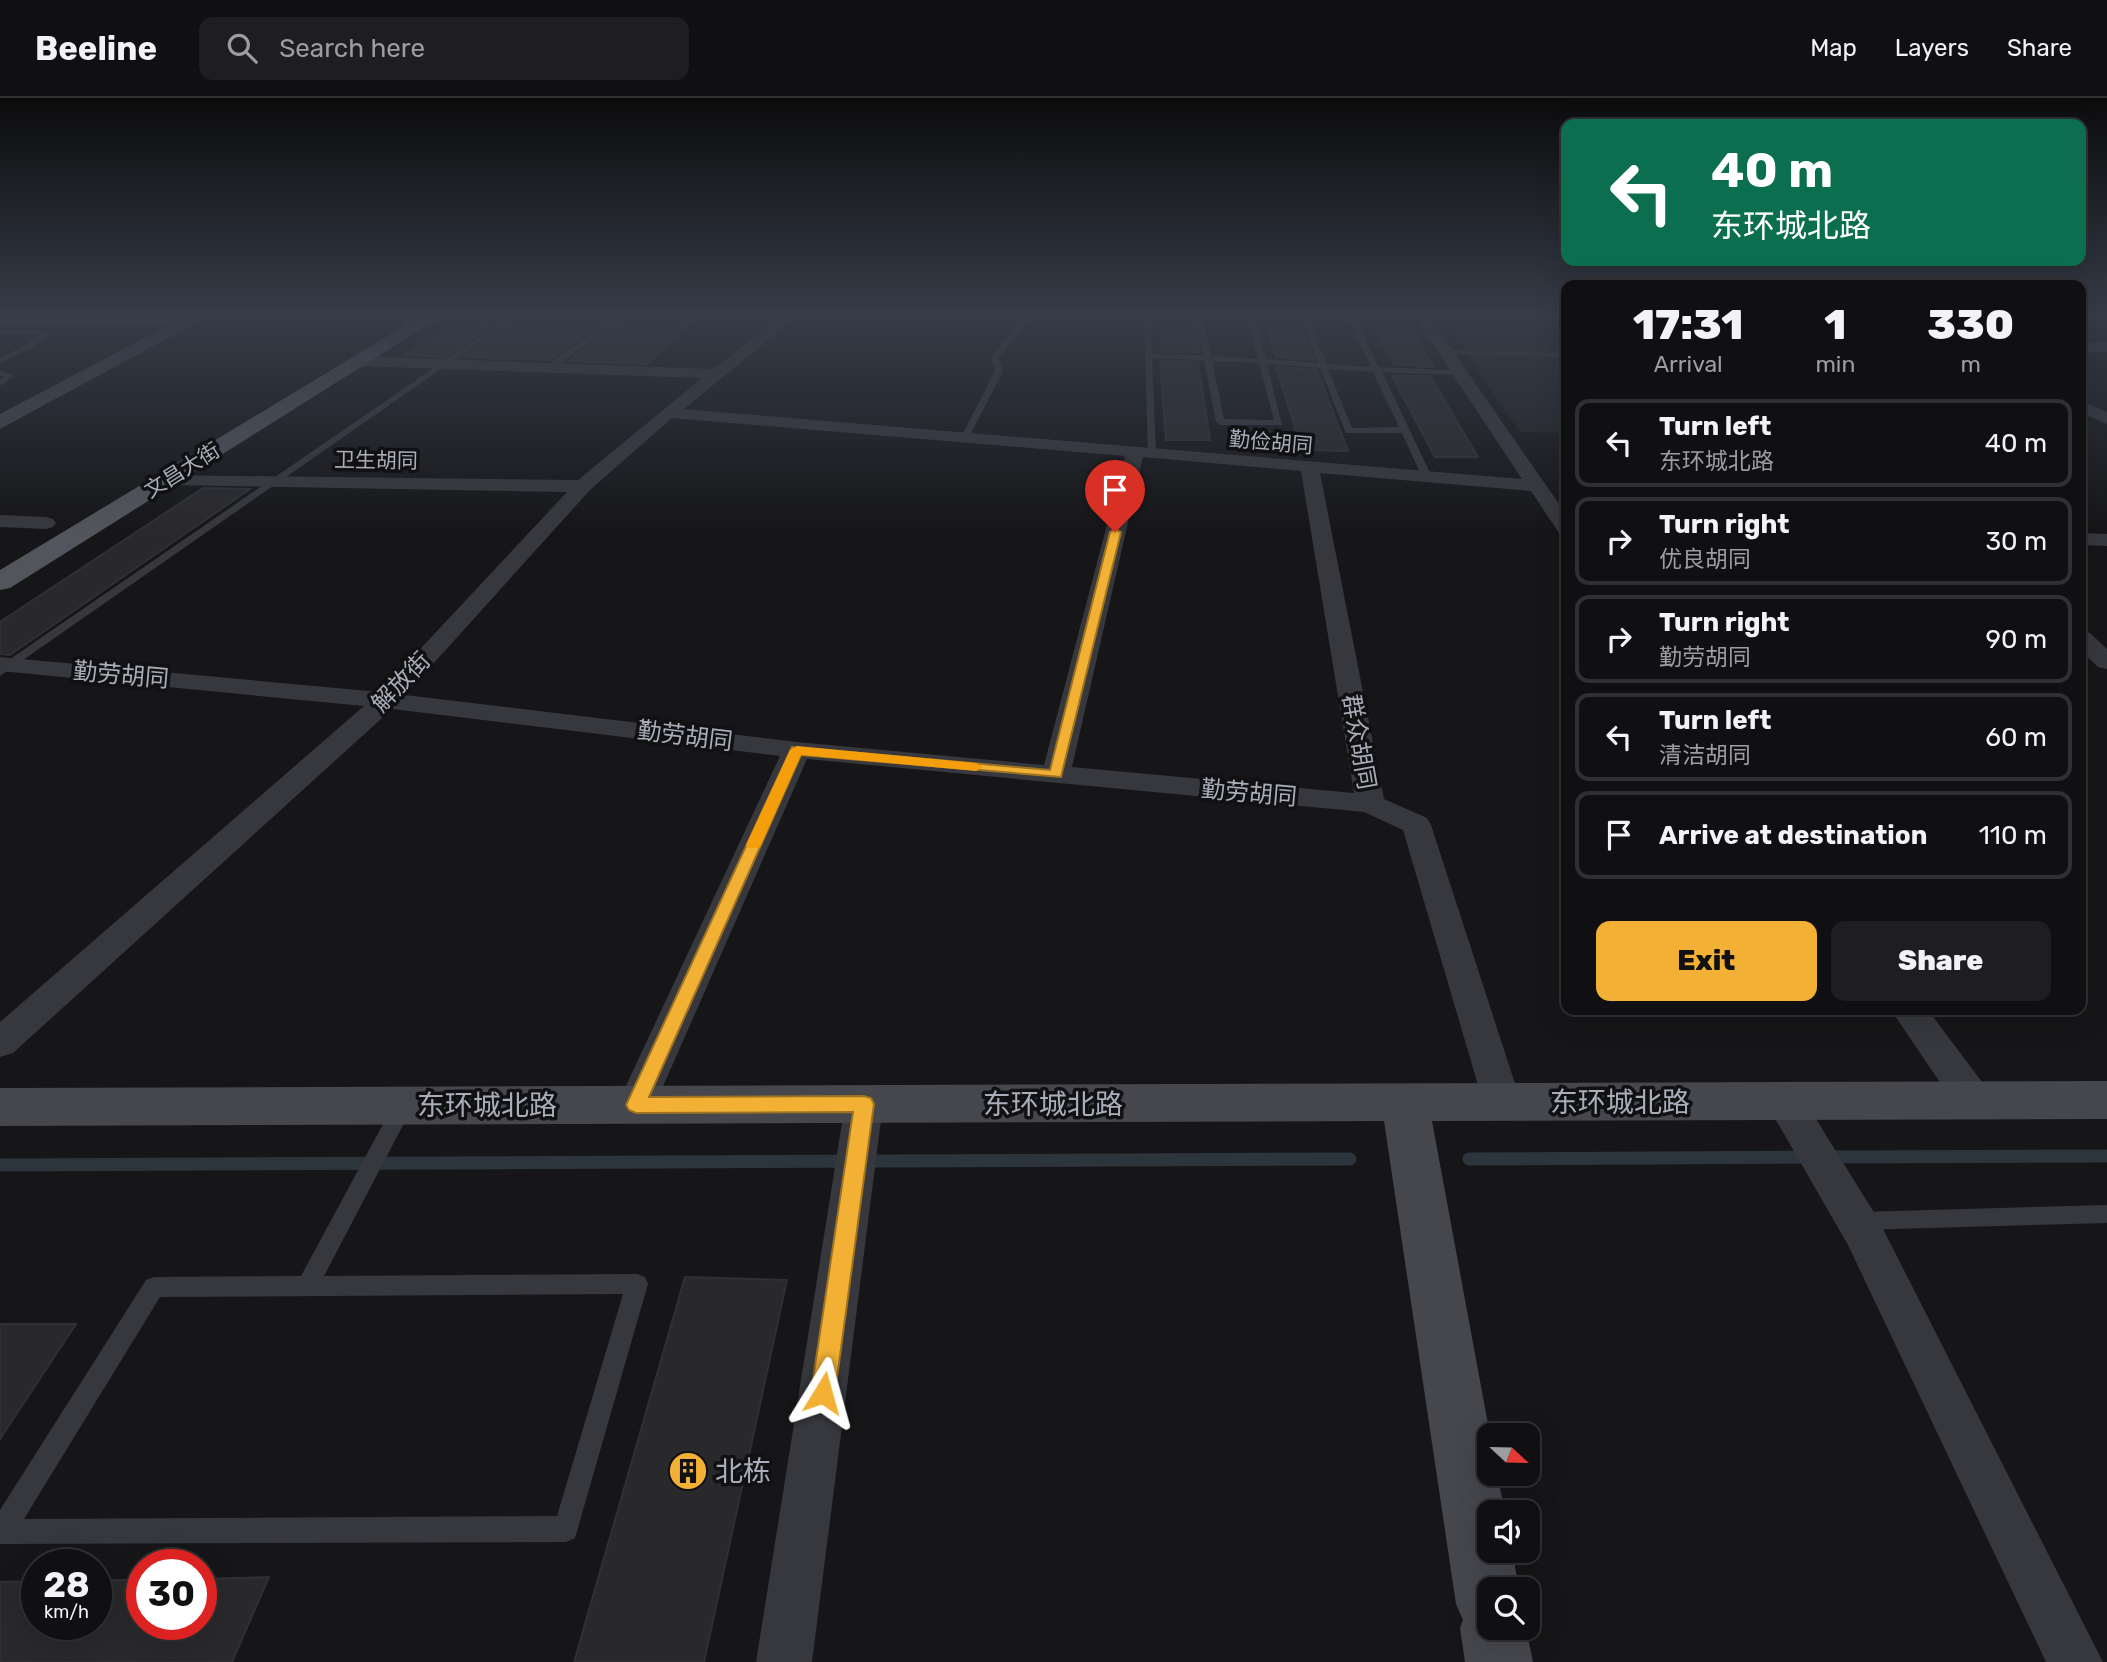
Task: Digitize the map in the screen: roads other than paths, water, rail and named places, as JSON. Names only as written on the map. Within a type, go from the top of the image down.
[{"type":"main road","points":[[0,423],[67,387]]},
{"type":"main road","points":[[260,398],[279,387]]},
{"type":"main road","name":"文昌大街","points":[[0,582],[318,387]]},
{"type":"main road","points":[[12,544],[70,509]]},
{"type":"main road","name":"东环城北路","points":[[0,1107],[636,1105],[859,1142],[1405,1103],[1502,1102],[1807,1139],[1974,1101],[2107,1100]]},
{"type":"main road","points":[[1405,1103],[1484,1577]]},
{"type":"main road","points":[[1495,1640],[1499,1662]]},
{"type":"street","name":"解放街","points":[[0,1043],[386,701],[583,486],[702,387]]},
{"type":"street","points":[[1469,387],[1535,486],[1561,517]]},
{"type":"street","points":[[2086,408],[2107,419]]},
{"type":"street","name":"勤俭胡同","points":[[668,413],[1535,486]]},
{"type":"street","points":[[1056,774],[1143,452]]},
{"type":"street","name":"群众胡同","points":[[1310,468],[1370,804],[1416,825],[1502,1102]]},
{"type":"street","name":"卫生胡同","points":[[168,479],[583,486]]},
{"type":"street","points":[[0,521],[46,523]]},
{"type":"street","points":[[2086,539],[2107,540]]},
{"type":"street","points":[[2086,643],[2107,662]]},
{"type":"street","name":"勤劳胡同","points":[[3,667],[386,701],[797,750],[1370,804]]},
{"type":"street","points":[[636,1105],[797,750]]},
{"type":"street","points":[[1913,1015],[1974,1101]]},
{"type":"street","points":[[1807,1139],[1857,1221],[2076,1662]]},
{"type":"street","points":[[784,1662],[859,1142]]},
{"type":"lane","points":[[3,667],[408,387]]},
{"type":"lane","points":[[965,437],[991,387]]},
{"type":"lane","points":[[1143,452],[1147,387]]},
{"type":"lane","points":[[1213,387],[1220,422],[1279,423],[1270,387]]},
{"type":"lane","points":[[1332,387],[1349,431],[1403,430]]},
{"type":"lane","points":[[1385,387],[1427,477]]},
{"type":"lane","points":[[307,1286],[403,1105]]},
{"type":"lane","points":[[1857,1221],[2107,1214]]},
{"type":"lane","points":[[637,1284],[566,1529],[1,1532],[154,1287],[307,1286],[637,1284]]},
{"type":"waterway","points":[[1826,1157],[2107,1156]]},
{"type":"waterway","points":[[1469,1159],[1810,1157]]},
{"type":"waterway","points":[[0,1165],[1350,1159]]},
{"type":"place","name":"北栋","points":[[688,1471]]}]
